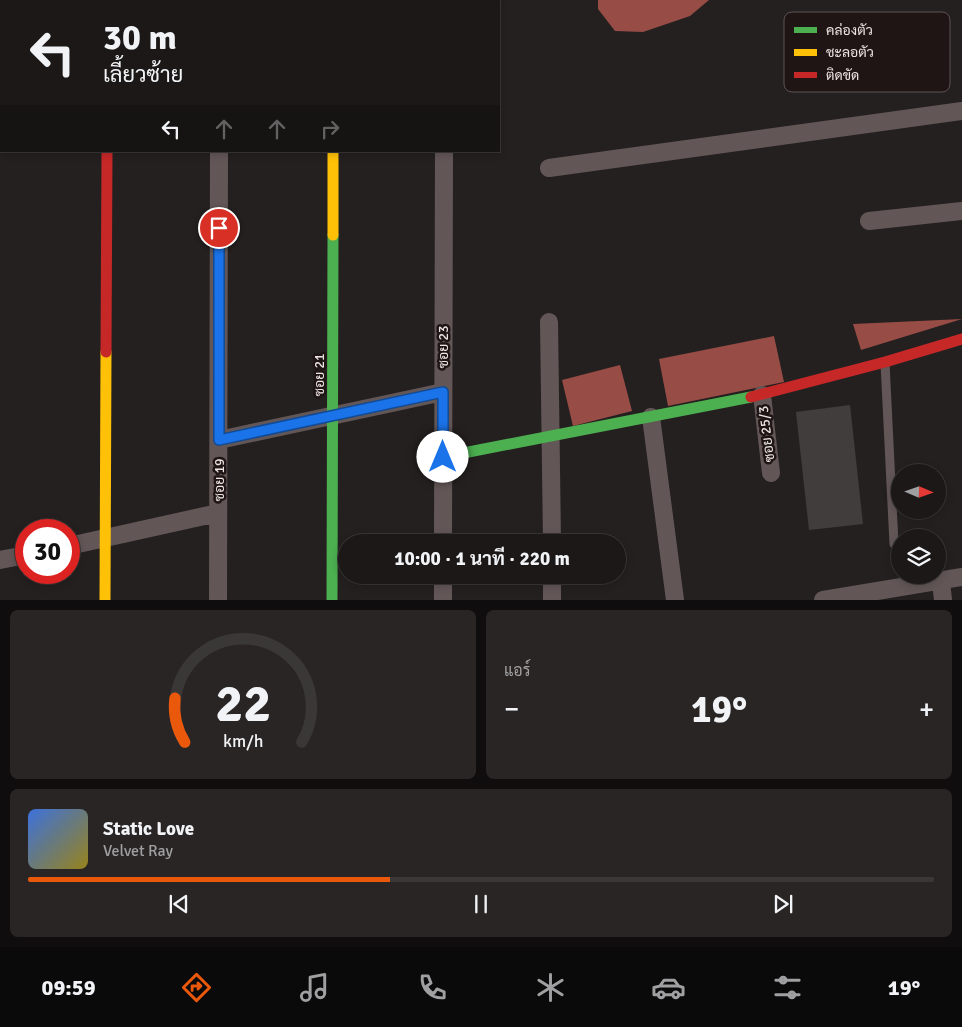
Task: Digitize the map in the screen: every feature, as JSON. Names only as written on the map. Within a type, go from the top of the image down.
[{"type":"street","points":[[549,168],[962,111]]},
{"type":"street","points":[[106,600],[107,152]]},
{"type":"street","name":"ซอย 19","points":[[218,600],[219,152]]},
{"type":"street","name":"ซอย 21","points":[[332,600],[334,414],[333,152]]},
{"type":"street","name":"ซอย 23","points":[[443,534],[444,152]]},
{"type":"street","points":[[869,221],[962,211]]},
{"type":"street","points":[[549,322],[552,534]]},
{"type":"street","points":[[443,457],[762,395],[962,339]]},
{"type":"street","points":[[219,440],[443,392]]},
{"type":"street","name":"ซอย 25/3","points":[[762,395],[771,473]]},
{"type":"street","points":[[651,417],[675,600]]},
{"type":"street","points":[[80,544],[218,513]]},
{"type":"street","points":[[0,560],[15,557]]},
{"type":"street","points":[[946,580],[962,577]]},
{"type":"street","points":[[443,584],[443,600]]},
{"type":"street","points":[[552,584],[552,600]]},
{"type":"street","points":[[823,600],[922,584]]},
{"type":"street","points":[[941,584],[943,600]]},
{"type":"lane","points":[[885,362],[893,529]]},
{"type":"shaded area","points":[[598,0],[709,0],[690,16],[643,32],[615,31],[598,9]]},
{"type":"shaded area","points":[[962,319],[861,350],[853,324]]},
{"type":"shaded area","points":[[774,336],[784,382],[668,406],[659,359]]},
{"type":"shaded area","points":[[620,365],[632,411],[573,426],[562,380]]},
{"type":"building","points":[[850,405],[863,524],[809,530],[796,412]]},
{"type":"traffic: fast","points":[[332,600],[333,235]]},
{"type":"traffic: fast","points":[[443,457],[751,397]]},
{"type":"traffic: slow","points":[[333,152],[333,235]]},
{"type":"traffic: slow","points":[[105,600],[106,352]]},
{"type":"traffic: jam","points":[[106,352],[107,152]]},
{"type":"traffic: jam","points":[[751,397],[885,362],[962,339]]},
{"type":"route","points":[[219,228],[219,440],[443,392],[443,457]]}]
